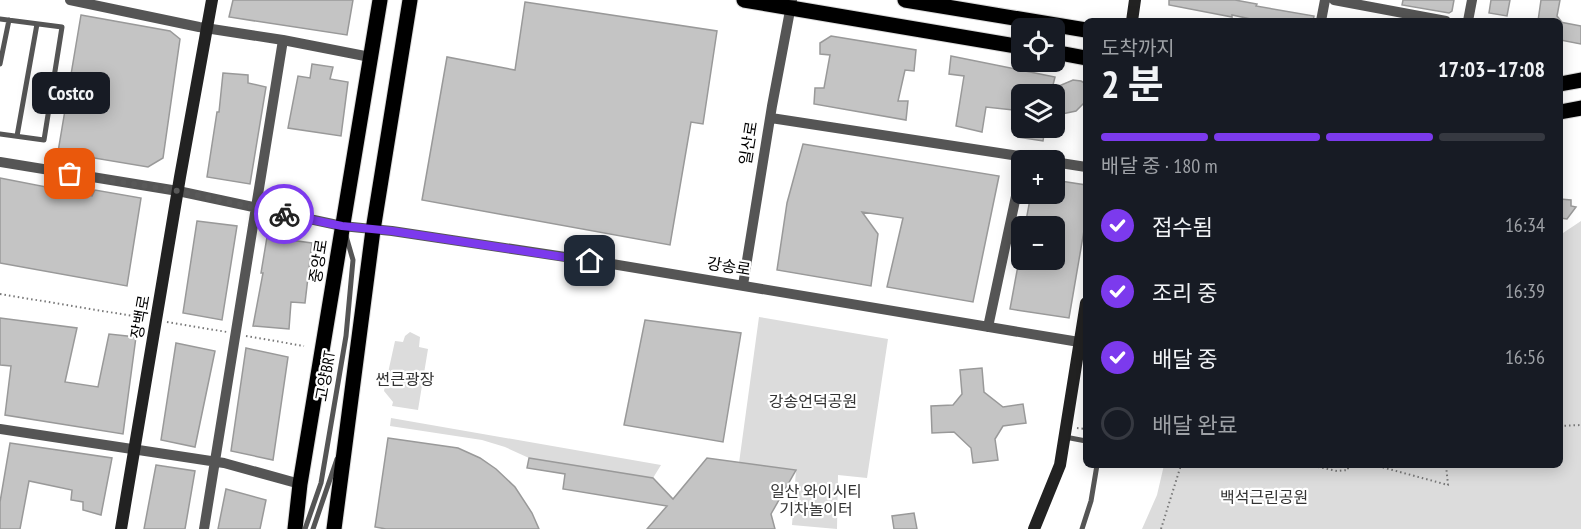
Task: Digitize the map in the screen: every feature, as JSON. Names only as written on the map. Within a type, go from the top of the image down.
[{"type":"main road","name":"중앙로","points":[[295,529],[300,484],[380,0]]},
{"type":"main road","points":[[334,529],[373,230],[410,0]]},
{"type":"main road","points":[[744,0],[792,4],[1011,45]]},
{"type":"main road","points":[[905,0],[1083,30]]},
{"type":"main road","points":[[1065,54],[1083,57]]},
{"type":"main road","points":[[1563,83],[1581,80]]},
{"type":"main road","points":[[1563,111],[1581,108]]},
{"type":"street","points":[[70,0],[370,57]]},
{"type":"street","name":"장백로","points":[[121,529],[212,0]]},
{"type":"street","points":[[1133,18],[1136,0]]},
{"type":"street","points":[[1322,18],[1325,0]]},
{"type":"street","points":[[1334,0],[1430,18]]},
{"type":"street","points":[[1469,18],[1472,0]]},
{"type":"street","name":"일산로","points":[[743,285],[792,4]]},
{"type":"street","points":[[204,529],[284,40]]},
{"type":"street","points":[[771,118],[1011,160]]},
{"type":"street","points":[[0,162],[178,191],[256,209],[373,230]]},
{"type":"street","points":[[1065,164],[1083,167]]},
{"type":"street","points":[[988,327],[1014,204]]},
{"type":"street","name":"강송로","points":[[373,230],[404,232],[743,285],[1083,343]]},
{"type":"street","points":[[1034,529],[1060,465],[1083,343]]},
{"type":"street","points":[[0,429],[214,461],[300,484]]},
{"type":"lane","points":[[0,19],[62,27],[44,140],[0,134]]},
{"type":"lane","points":[[0,64],[9,20]]},
{"type":"lane","points":[[17,136],[37,24]]},
{"type":"lane","name":"고양BRT","points":[[305,529],[321,483],[346,336],[353,261],[342,226]]},
{"type":"lane","points":[[313,529],[348,429]]},
{"type":"lane","points":[[1065,437],[1083,440]]},
{"type":"lane","points":[[1082,529],[1091,501],[1096,468]]},
{"type":"path","points":[[0,294],[145,318]]},
{"type":"path","points":[[167,322],[228,332]]},
{"type":"path","points":[[244,335],[304,346]]},
{"type":"path","points":[[1563,426],[1581,424]]},
{"type":"path","points":[[1077,428],[1083,429]]},
{"type":"path","points":[[1161,529],[1180,468]]},
{"type":"path","points":[[1323,468],[1337,471],[1348,470],[1348,468]]},
{"type":"path","points":[[1385,468],[1448,485],[1446,468]]},
{"type":"green space","name":"백석근린공원","points":[[1581,221],[1581,529],[1142,529],[1157,495],[1163,468],[1563,468],[1563,233]]},
{"type":"green space","name":"강송언덕공원","points":[[759,317],[888,339],[867,478],[838,475],[837,529],[792,525],[796,470],[739,463]]},
{"type":"green space","name":"썬큰광장","points":[[410,332],[420,337],[419,347],[428,349],[418,410],[392,406],[393,402],[384,391],[395,341],[403,342],[405,336]]},
{"type":"green space","points":[[391,418],[661,465],[653,478],[529,458],[482,440],[390,426]]},
{"type":"building","points":[[233,0],[353,0],[347,35],[229,17]]},
{"type":"building","points":[[1169,0],[1235,0],[1314,16],[1314,18],[1246,18],[1232,15],[1232,17],[1169,5]]},
{"type":"building","points":[[1403,0],[1454,0],[1452,11],[1449,13],[1402,5]]},
{"type":"building","points":[[1491,0],[1510,0],[1507,16],[1489,13]]},
{"type":"building","points":[[1541,0],[1560,0],[1559,18],[1538,18]]},
{"type":"building","points":[[525,2],[717,31],[703,124],[691,122],[670,245],[422,200],[447,57],[515,70]]},
{"type":"building","points":[[81,15],[170,31],[180,39],[163,158],[148,167],[58,152]]},
{"type":"building","points":[[1563,23],[1581,26],[1581,44],[1563,41]]},
{"type":"building","points":[[831,36],[916,50],[914,71],[905,70],[898,101],[908,101],[906,120],[814,104],[815,88],[824,88],[830,55],[820,54],[820,43]]},
{"type":"building","points":[[951,56],[1011,68],[1011,72],[1030,72],[1055,77],[1053,84],[1011,84],[1011,110],[986,107],[982,132],[956,126],[964,76],[949,74]]},
{"type":"building","points":[[312,64],[333,67],[330,79],[348,82],[341,136],[288,128],[298,76],[310,78]]},
{"type":"building","points":[[223,73],[248,75],[248,83],[266,87],[250,184],[207,177],[217,112],[219,112]]},
{"type":"building","points":[[1073,80],[1083,82],[1083,104],[1076,111],[1065,113],[1064,84]]},
{"type":"building","points":[[1024,138],[1043,138],[1043,141]]},
{"type":"building","points":[[803,144],[999,176],[973,302],[887,287],[903,218],[862,212],[878,234],[871,286],[777,270],[787,203]]},
{"type":"building","points":[[0,178],[92,196],[95,190],[141,198],[127,286],[0,263]]},
{"type":"building","points":[[1065,182],[1083,185],[1083,236],[1069,318],[1010,309],[1017,270],[1065,270],[1065,216],[1027,216],[1029,204],[1065,204]]},
{"type":"building","points":[[1563,199],[1571,200],[1571,206],[1576,207],[1567,219],[1563,218]]},
{"type":"building","points":[[197,221],[237,226],[222,320],[183,313]]},
{"type":"building","points":[[267,237],[312,243],[305,303],[291,302],[289,329],[253,326]]},
{"type":"building","points":[[0,318],[77,328],[65,382],[98,387],[109,334],[136,337],[123,434],[5,415],[11,366],[0,365]]},
{"type":"building","points":[[645,320],[741,333],[723,442],[624,425]]},
{"type":"building","points":[[176,343],[215,351],[195,447],[161,440]]},
{"type":"building","points":[[246,348],[288,357],[273,460],[231,451]]},
{"type":"building","points":[[982,368],[984,392],[1003,407],[1023,404],[1026,423],[1003,426],[995,439],[998,460],[973,463],[971,448],[954,432],[932,433],[931,406],[953,405],[962,394],[960,370]]},
{"type":"building","points":[[388,438],[458,448],[480,458],[515,487],[532,513],[539,529],[386,529],[375,527]]},
{"type":"building","points":[[10,443],[112,458],[101,515],[83,510],[83,502],[71,500],[72,490],[29,481],[20,529],[0,529],[0,502]]},
{"type":"building","points":[[529,458],[653,478],[673,499],[707,458],[796,470],[771,514],[775,529],[647,529],[667,506],[563,489],[565,474],[527,468]]},
{"type":"building","points":[[156,465],[195,471],[185,529],[144,529]]},
{"type":"building","points":[[226,489],[266,500],[260,529],[218,529]]},
{"type":"building","points":[[914,513],[917,529],[894,529],[892,516]]},
{"type":"way so far","points":[[70,174],[178,191],[284,214]]},
{"type":"place","name":"Costco","points":[[70,174]]},
{"type":"route","points":[[284,214],[342,226],[392,231],[590,261]]},
{"type":"park label","name":"일산 와이시티 기차놀이터","points":[[816,500]]}]
